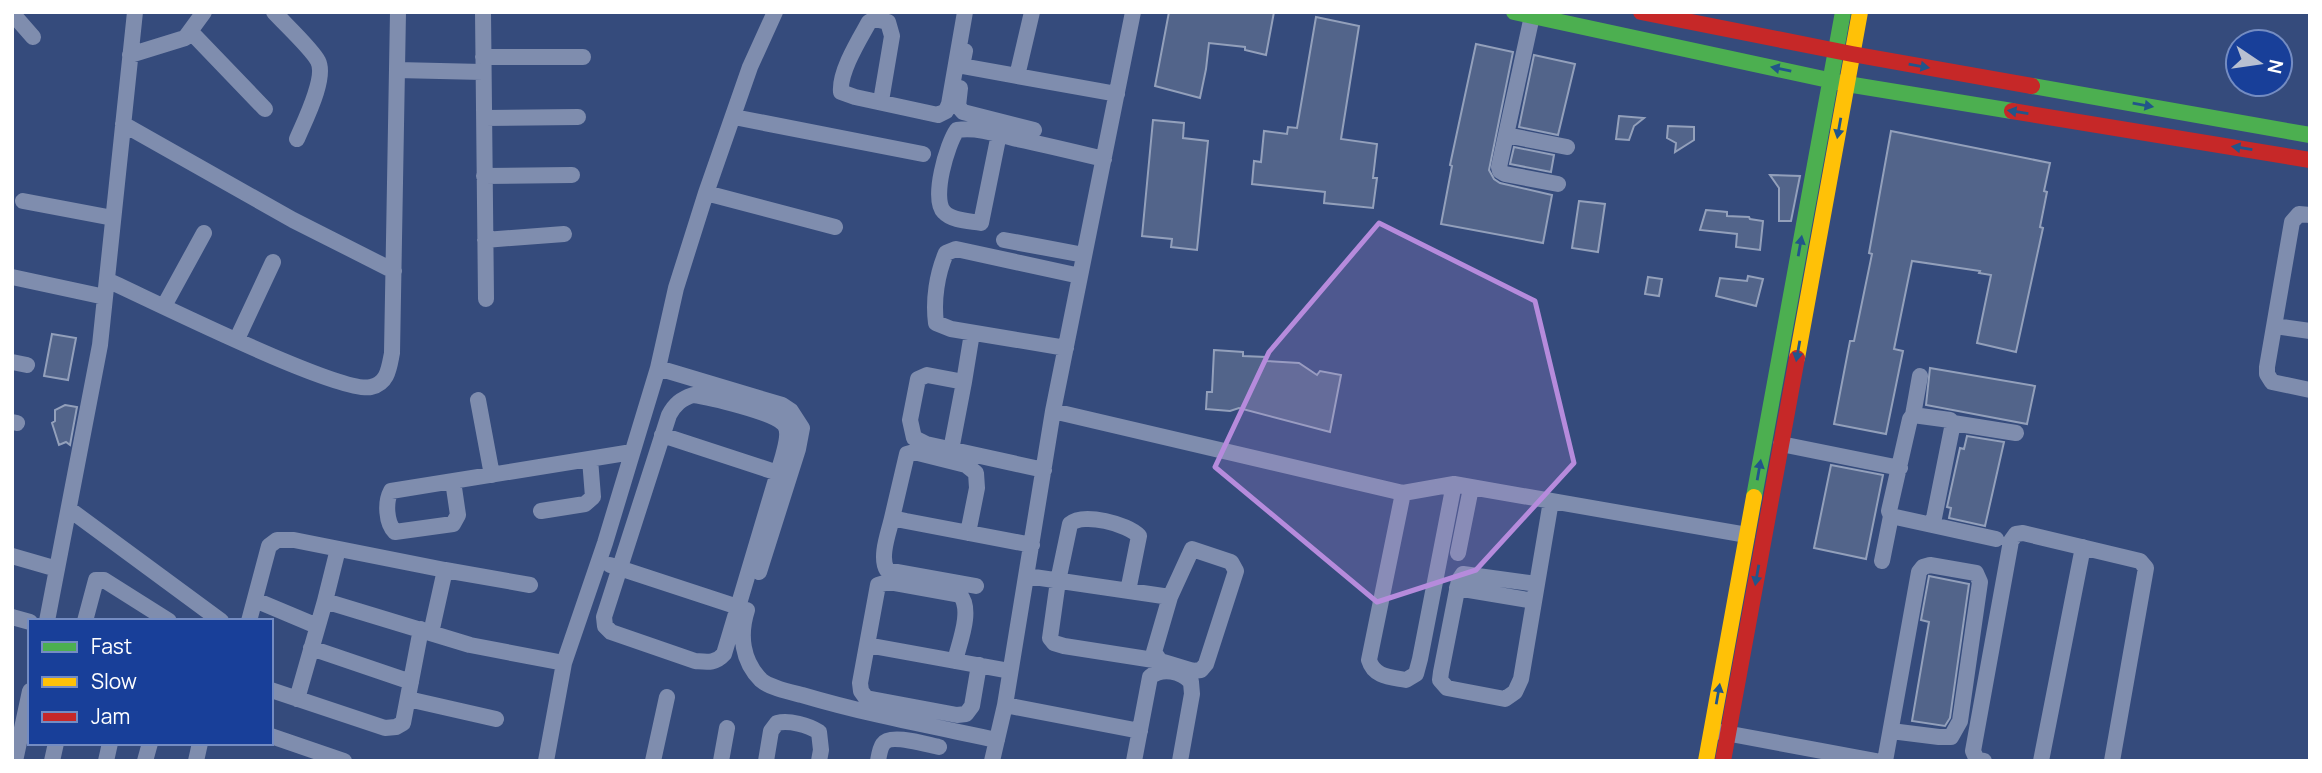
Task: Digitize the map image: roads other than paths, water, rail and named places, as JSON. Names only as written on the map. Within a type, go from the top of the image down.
[{"type":"street","points":[[47,619],[100,345],[135,12]]},
{"type":"street","points":[[130,55],[185,38],[204,12]]},
{"type":"street","points":[[274,12],[318,61],[318,84],[298,139]]},
{"type":"street","points":[[12,277],[106,288],[164,306],[298,367],[351,387],[369,388],[380,383],[388,374],[392,353],[398,12]]},
{"type":"street","points":[[483,12],[486,299]]},
{"type":"street","points":[[546,761],[564,663],[658,368],[676,288],[750,67],[775,12]]},
{"type":"street","points":[[881,101],[892,36],[888,22],[880,16],[869,22],[858,41],[841,85],[841,92],[938,115],[946,111],[965,12]]},
{"type":"street","points":[[973,12],[962,66],[958,106],[963,112],[1034,130]]},
{"type":"street","points":[[1017,76],[1032,12]]},
{"type":"street","points":[[992,761],[1005,705],[1053,411],[1133,12]]},
{"type":"street","points":[[1514,12],[1847,84],[2310,160]]},
{"type":"street","points":[[1641,12],[1844,52],[2310,135]]},
{"type":"street","points":[[1723,761],[1847,84],[1843,12]]},
{"type":"street","points":[[1706,761],[1831,80],[1860,12]]},
{"type":"street","points":[[12,13],[33,37]]},
{"type":"street","points":[[1532,16],[1500,171],[1558,184]]},
{"type":"street","points":[[191,32],[265,110]]},
{"type":"street","points":[[397,70],[583,57]]},
{"type":"street","points":[[962,66],[1117,94]]},
{"type":"street","points":[[484,118],[578,117]]},
{"type":"street","points":[[734,117],[923,154]]},
{"type":"street","points":[[123,124],[293,220],[394,271]]},
{"type":"street","points":[[981,223],[951,217],[942,211],[938,198],[949,141],[957,130],[966,128],[999,134],[1104,159]]},
{"type":"street","points":[[977,245],[999,134]]},
{"type":"street","points":[[1506,135],[1567,147]]},
{"type":"street","points":[[484,176],[572,174]]},
{"type":"street","points":[[706,193],[835,227]]},
{"type":"street","points":[[23,201],[113,218]]},
{"type":"street","points":[[2310,215],[2299,214],[2292,222],[2267,374],[2272,382],[2310,390]]},
{"type":"street","points":[[164,306],[204,233]]},
{"type":"street","points":[[485,240],[564,234]]},
{"type":"street","points":[[1004,240],[1084,255]]},
{"type":"street","points":[[1066,348],[951,329],[936,323],[934,306],[942,263],[946,253],[956,249],[1080,276]]},
{"type":"street","points":[[237,339],[273,262]]},
{"type":"street","points":[[2275,326],[2310,331]]},
{"type":"street","points":[[951,450],[972,333]]},
{"type":"street","points":[[658,368],[782,405],[791,411],[802,428],[798,449],[743,624],[743,645],[747,662],[763,682],[845,708],[997,740]]},
{"type":"street","points":[[964,382],[927,375],[918,379],[910,420],[914,438],[926,444],[1044,470]]},
{"type":"street","points":[[1882,561],[1891,516],[1889,511],[1920,376]]},
{"type":"street","points":[[693,395],[712,397],[775,419],[784,424],[787,433],[778,472],[723,654],[718,660],[709,663],[695,661],[611,632],[605,626],[604,617],[662,435],[674,406],[683,398],[693,395]]},
{"type":"street","points":[[478,400],[492,474]]},
{"type":"street","points":[[1053,411],[1403,493],[1454,484],[1747,536]]},
{"type":"street","points":[[1913,415],[2016,433]]},
{"type":"street","points":[[1931,524],[1953,423]]},
{"type":"street","points":[[662,435],[778,472]]},
{"type":"street","points":[[1781,444],[1900,468]]},
{"type":"street","points":[[453,481],[458,514],[453,524],[395,532],[390,526],[387,498],[391,491],[632,452]]},
{"type":"street","points":[[968,533],[978,488],[976,473],[965,465],[914,452],[907,454],[884,566],[887,570],[976,586]]},
{"type":"street","points":[[541,511],[585,504],[593,497],[590,459]]},
{"type":"street","points":[[1403,493],[1368,660],[1371,668],[1378,674],[1406,680],[1416,674],[1420,659],[1454,484]]},
{"type":"street","points":[[1458,553],[1471,488]]},
{"type":"street","points":[[1537,584],[1463,574],[1457,588],[1440,680],[1447,688],[1505,699],[1515,692],[1521,679],[1551,501]]},
{"type":"street","points":[[69,509],[218,619]]},
{"type":"street","points":[[1891,516],[1996,539]]},
{"type":"street","points":[[892,518],[1032,545]]},
{"type":"street","points":[[1128,590],[1139,536],[1120,525],[1084,518],[1075,519],[1070,524],[1058,581],[1050,638],[1054,643],[1160,661],[1193,671],[1201,670],[1206,664],[1236,571],[1231,562],[1192,549],[1188,553],[1155,643],[1154,652],[1160,661]]},
{"type":"street","points":[[1984,761],[1977,760],[1973,751],[2011,541],[2016,534],[2023,533],[2140,561],[2146,568],[2112,761]]},
{"type":"street","points":[[250,619],[270,547],[276,540],[294,540],[530,586]]},
{"type":"street","points":[[2041,761],[2083,547]]},
{"type":"street","points":[[297,699],[338,549]]},
{"type":"street","points":[[12,556],[57,569]]},
{"type":"street","points":[[598,561],[738,607]]},
{"type":"street","points":[[1885,761],[1919,572],[1930,565],[1976,573],[1980,582],[1960,721],[1956,732],[1951,737],[1939,737],[1891,731]]},
{"type":"street","points":[[273,691],[385,727],[396,727],[403,723],[411,682],[445,570]]},
{"type":"street","points":[[1027,576],[1170,597]]},
{"type":"street","points":[[86,619],[96,580],[104,580],[141,613],[162,619]]},
{"type":"street","points":[[955,661],[966,611],[965,600],[960,594],[888,582],[878,585],[860,683],[866,698],[875,702],[957,715],[966,714],[972,706],[979,666]]},
{"type":"street","points":[[1457,588],[1534,601]]},
{"type":"street","points":[[255,600],[317,626]]},
{"type":"street","points":[[325,601],[470,645],[564,663]]},
{"type":"street","points":[[866,645],[1010,671]]},
{"type":"street","points":[[311,649],[411,682]]},
{"type":"street","points":[[1134,761],[1150,677],[1162,670],[1186,676],[1191,682],[1192,694],[1180,761]]},
{"type":"street","points":[[15,761],[16,734],[28,697]]},
{"type":"street","points":[[653,761],[667,697]]},
{"type":"street","points":[[408,699],[496,719]]},
{"type":"street","points":[[1005,705],[1140,731]]},
{"type":"street","points":[[766,761],[771,731],[777,723],[783,722],[812,727],[819,732],[819,761]]},
{"type":"street","points":[[721,761],[727,727]]},
{"type":"street","points":[[1712,731],[1876,761]]},
{"type":"street","points":[[273,737],[344,761]]},
{"type":"street","points":[[878,761],[881,745],[894,738],[940,747]]}]
